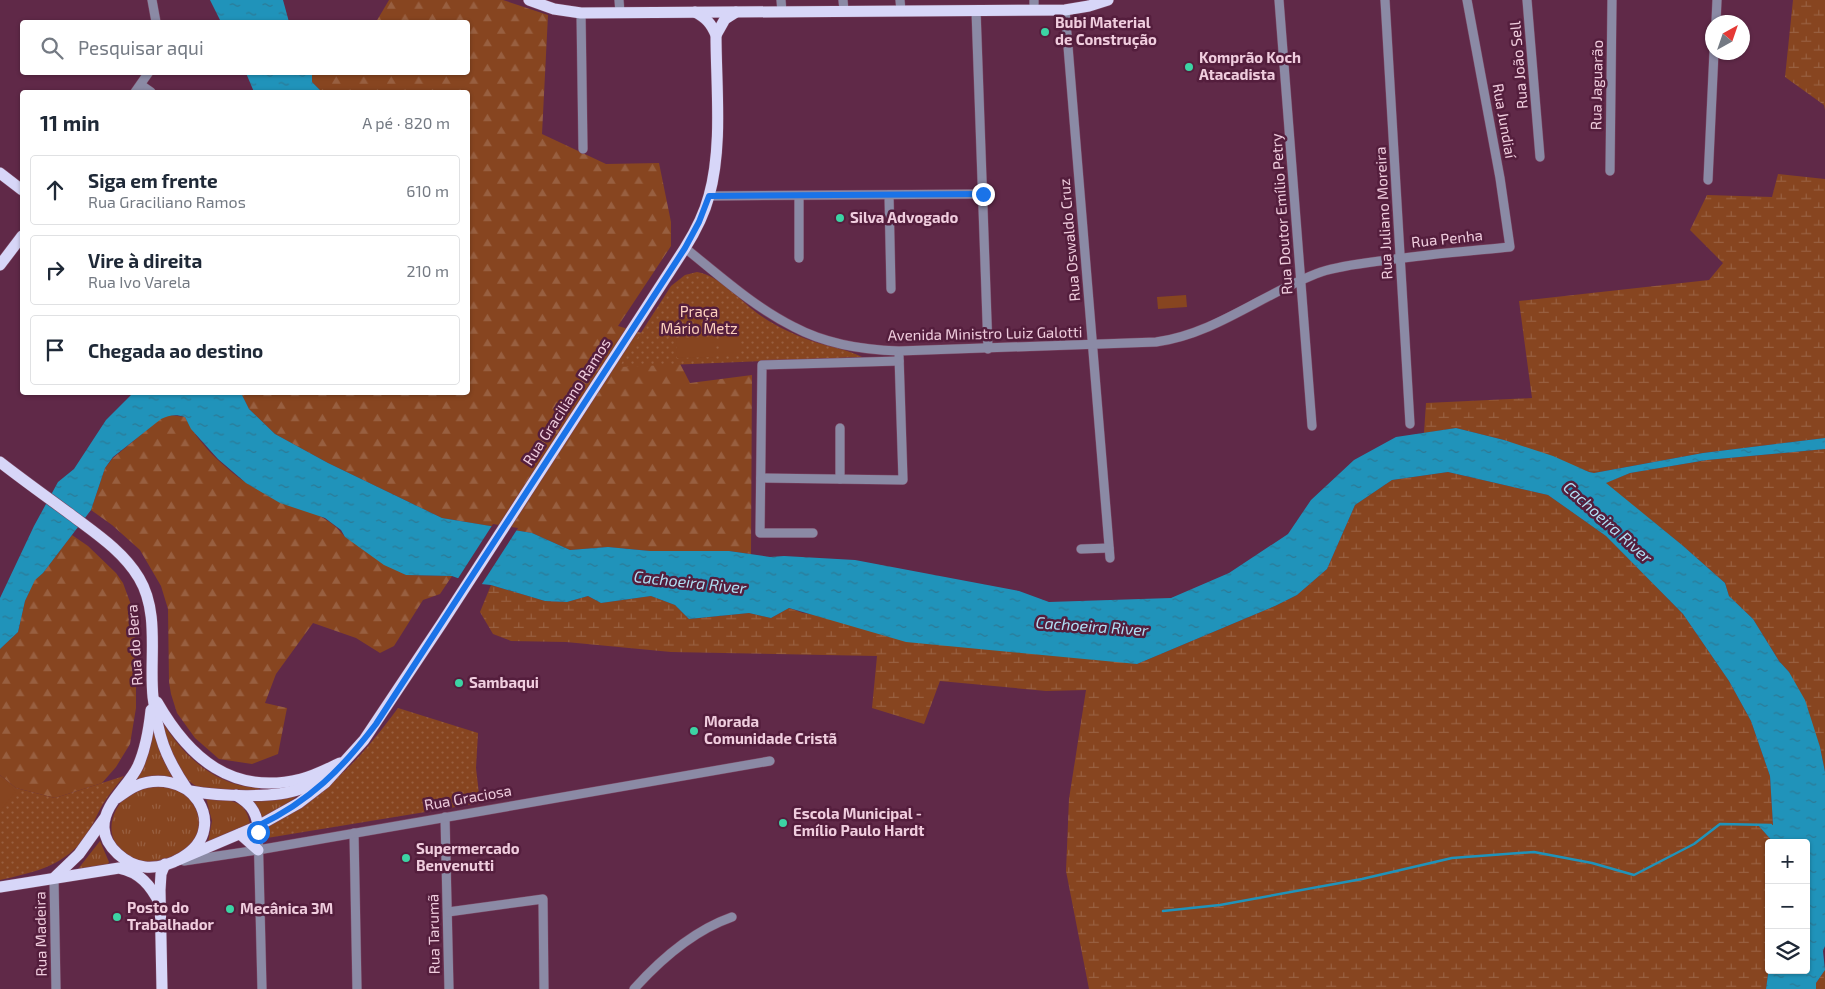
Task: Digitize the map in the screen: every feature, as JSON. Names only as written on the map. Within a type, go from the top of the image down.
[{"type":"main road","points":[[529,0],[554,9],[581,13],[736,12],[781,6],[901,5],[976,10],[1034,5],[1065,10],[1089,6],[1108,0]]},
{"type":"main road","points":[[695,12],[705,18],[712,26],[716,35]]},
{"type":"main road","points":[[716,35],[725,19],[736,12]]},
{"type":"main road","name":"Rua Graciliano Ramos","points":[[171,862],[240,834],[284,812],[325,783],[376,724],[685,248],[699,222],[709,196],[714,175],[717,131],[716,35]]},
{"type":"main road","points":[[0,173],[20,188]]},
{"type":"main road","points":[[0,265],[20,239]]},
{"type":"main road","name":"Rua do Bera","points":[[0,462],[87,527],[122,556],[140,580],[147,596],[151,616],[153,696],[162,744],[171,764],[188,790]]},
{"type":"main road","points":[[153,696],[166,718],[192,752],[212,767],[237,778],[264,783],[284,782],[301,779],[340,763]]},
{"type":"main road","name":"Rua do Bera","points":[[117,798],[138,765],[146,740],[153,696]]},
{"type":"main road","name":"Rua Graciliano Ramos","points":[[188,790],[236,794],[283,793],[299,790],[318,780],[352,754]]},
{"type":"main road","points":[[54,879],[80,854],[117,798],[136,786],[153,782],[172,783],[188,790],[201,806],[205,825],[203,835],[190,852],[171,862],[155,867],[141,866],[114,851]]},
{"type":"main road","points":[[236,794],[252,807],[258,826]]},
{"type":"main road","points":[[106,816],[105,836],[114,851],[119,868]]},
{"type":"main road","points":[[240,834],[258,850]]},
{"type":"main road","points":[[162,989],[160,882],[171,862]]},
{"type":"main road","points":[[0,888],[119,868],[131,871],[145,881],[153,890],[160,904]]},
{"type":"street","points":[[152,0],[156,20]]},
{"type":"street","points":[[619,0],[620,13]]},
{"type":"street","name":"Rua Doutor Emílio Petry","points":[[1279,0],[1312,426]]},
{"type":"street","name":"Rua Juliano Moreira","points":[[1385,0],[1410,424]]},
{"type":"street","name":"Rua Jundiaí","points":[[1467,0],[1500,178],[1510,247]]},
{"type":"street","name":"Rua João Sell","points":[[1527,0],[1540,157]]},
{"type":"street","name":"Rua Jaguarão","points":[[1610,171],[1612,0]]},
{"type":"street","points":[[1716,15],[1717,0]]},
{"type":"street","points":[[976,10],[988,349]]},
{"type":"street","name":"Rua Oswaldo Cruz","points":[[1065,10],[1110,558]]},
{"type":"street","points":[[581,13],[582,150]]},
{"type":"street","points":[[1708,180],[1714,60]]},
{"type":"street","points":[[138,89],[147,75]]},
{"type":"street","points":[[709,196],[983,194]]},
{"type":"street","points":[[889,195],[891,289]]},
{"type":"street","points":[[799,196],[799,258]]},
{"type":"street","name":"Rua Penha","points":[[1301,281],[1337,267],[1400,258],[1510,247]]},
{"type":"street","name":"Avenida Ministro Luiz Galotti","points":[[685,248],[755,302],[795,328],[819,337],[860,348],[899,351],[1156,342],[1183,337],[1213,325],[1301,281]]},
{"type":"street","points":[[761,478],[903,480],[899,351]]},
{"type":"street","points":[[813,533],[760,533],[762,365],[899,361]]},
{"type":"street","points":[[840,428],[840,479]]},
{"type":"street","points":[[1081,549],[1109,548]]},
{"type":"street","name":"Rua Graciosa","points":[[171,862],[258,850],[770,761]]},
{"type":"street","name":"Rua Tarumã","points":[[445,817],[450,989]]},
{"type":"street","points":[[258,826],[262,989]]},
{"type":"street","points":[[354,833],[357,989]]},
{"type":"street","name":"Rua Madeira","points":[[54,879],[56,989]]},
{"type":"street","points":[[448,912],[543,899],[544,989]]},
{"type":"street","points":[[634,989],[688,940],[715,923],[732,917]]},
{"type":"green space","points":[[389,0],[503,0],[548,15],[542,134],[606,164],[659,163],[671,222],[671,246],[618,326],[652,336],[671,346],[690,383],[752,375],[751,554],[729,551],[650,551],[608,547],[570,550],[532,533],[442,518],[328,463],[275,434],[249,409],[242,395],[470,395],[470,90],[320,90],[312,82],[312,75],[470,75],[470,20],[377,20]]},
{"type":"green space","points":[[1793,0],[1825,0],[1825,110],[1824,105],[1785,77]]},
{"type":"green space","points":[[1778,174],[1825,179],[1825,438],[1703,453],[1594,473],[1504,440],[1456,428],[1424,433],[1426,403],[1532,398],[1519,301],[1709,280],[1723,263],[1690,230],[1707,195],[1772,197]]},
{"type":"green space","name":"Praça Mário Metz","points":[[697,272],[722,283],[757,313],[778,326],[818,343],[862,357],[619,367],[671,286],[685,275]]},
{"type":"green space","points":[[1186,295],[1187,307],[1158,309],[1157,297]]},
{"type":"green space","points":[[719,334],[741,334],[741,356],[719,356]]},
{"type":"green space","points":[[714,337],[714,357],[677,358],[676,338]]},
{"type":"green space","points":[[169,415],[185,417],[196,435],[211,453],[250,486],[322,517],[345,537],[406,575],[452,576],[440,594],[423,600],[394,646],[380,653],[356,638],[313,623],[276,674],[265,703],[287,708],[278,754],[252,764],[219,759],[195,738],[177,713],[169,682],[168,609],[161,586],[140,550],[112,525],[91,510],[105,468],[113,458],[161,418]]},
{"type":"green space","points":[[1825,449],[1825,772],[1820,747],[1789,672],[1779,661],[1753,619],[1729,596],[1725,583],[1682,545],[1605,483],[1630,473],[1707,460]]},
{"type":"green space","points":[[1448,472],[1548,495],[1606,536],[1683,614],[1729,681],[1751,721],[1770,776],[1773,825],[1758,825],[1770,839],[1765,839],[1765,974],[1768,974],[1766,989],[1089,989],[1066,871],[1069,799],[1086,690],[1046,691],[940,681],[924,724],[872,708],[877,656],[671,652],[566,642],[511,641],[493,634],[480,612],[491,585],[545,601],[567,602],[588,596],[601,603],[651,596],[675,605],[689,619],[749,613],[771,618],[789,608],[803,613],[1137,664],[1297,595],[1327,569],[1355,505],[1392,480]]},
{"type":"green space","points":[[72,535],[88,546],[116,573],[123,583],[134,613],[136,708],[130,744],[116,767],[102,783],[55,798],[16,788],[0,775],[0,649],[18,632],[25,601],[35,579],[43,573]]},
{"type":"green space","points":[[398,708],[478,733],[476,768],[480,803],[267,838],[264,834],[265,828],[334,781],[368,746]]},
{"type":"green space","points":[[161,720],[179,746],[202,767],[228,782],[259,788],[259,792],[217,791],[194,785],[186,779],[174,761]]},
{"type":"green space","points":[[153,724],[160,753],[174,780],[136,781],[144,763]]},
{"type":"green space","points":[[0,775],[16,788],[55,798],[124,776],[105,800],[91,828],[74,850],[45,868],[0,880]]},
{"type":"green space","points":[[0,778],[16,791],[0,811]]},
{"type":"green space","points":[[155,785],[167,786],[184,793],[192,802],[198,814],[200,827],[196,838],[180,856],[164,862],[151,863],[138,860],[126,854],[117,846],[112,835],[112,822],[117,808],[129,794],[133,791]]},
{"type":"green space","points":[[298,795],[260,820],[251,801]]},
{"type":"green space","points":[[206,798],[228,800],[240,805],[248,816],[250,824],[208,842],[212,821]]},
{"type":"green space","points":[[100,841],[109,862],[108,864],[78,869]]},
{"type":"green space","points":[[1825,970],[1825,989],[1816,989],[1816,983]]},
{"type":"water","points":[[210,0],[283,0],[288,20],[220,20]]},
{"type":"water","points":[[247,75],[312,75],[312,82],[320,90],[253,90]]},
{"type":"water","name":"Cachoeira River","points":[[131,395],[242,395],[249,409],[275,434],[328,463],[442,518],[532,533],[570,550],[608,547],[650,551],[729,551],[770,557],[855,560],[1019,591],[1049,602],[1171,598],[1229,573],[1288,534],[1311,500],[1354,460],[1396,437],[1456,428],[1504,440],[1553,456],[1594,473],[1703,453],[1825,438],[1825,449],[1707,460],[1630,473],[1606,483],[1725,583],[1729,596],[1753,619],[1779,661],[1789,672],[1805,700],[1820,747],[1825,772],[1825,946],[1823,951],[1825,970],[1816,983],[1816,989],[1766,989],[1768,974],[1810,974],[1810,839],[1770,839],[1757,824],[1773,825],[1770,776],[1751,721],[1729,681],[1683,614],[1606,536],[1548,495],[1448,472],[1392,480],[1355,505],[1327,569],[1297,595],[1137,664],[906,642],[789,608],[771,618],[749,613],[689,619],[675,605],[651,596],[601,603],[588,596],[567,602],[545,601],[491,585],[471,583],[452,576],[406,575],[384,565],[345,537],[341,530],[325,518],[280,503],[246,483],[218,459],[191,429],[185,417],[173,415],[161,419],[113,457],[105,468],[91,510],[43,573],[35,580],[25,601],[18,632],[0,649],[0,598],[34,526],[58,482],[74,469],[106,420]]},
{"type":"pier","points":[[493,524],[518,528],[480,587],[457,580]]},
{"type":"waterway","points":[[1163,911],[1220,905],[1362,879],[1452,858],[1534,852],[1592,863],[1634,875],[1694,844],[1720,824],[1771,825]]},
{"type":"place","name":"Bubi Material de Construção","points":[[1045,32]]},
{"type":"place","name":"Komprão Koch Atacadista","points":[[1189,67]]},
{"type":"place","name":"Silva Advogado","points":[[840,218]]},
{"type":"place","name":"Sambaqui","points":[[459,683]]},
{"type":"place","name":"Morada Comunidade Cristã","points":[[694,731]]},
{"type":"place","name":"Escola Municipal - Emílio Paulo Hardt","points":[[783,823]]},
{"type":"place","name":"Supermercado Benvenutti","points":[[406,858]]},
{"type":"place","name":"Mecânica 3M","points":[[230,909]]},
{"type":"place","name":"Posto do Trabalhador","points":[[117,917]]},
{"type":"route","points":[[258,832],[258,826],[299,803],[325,783],[376,724],[685,248],[699,222],[709,196],[983,194]]}]
